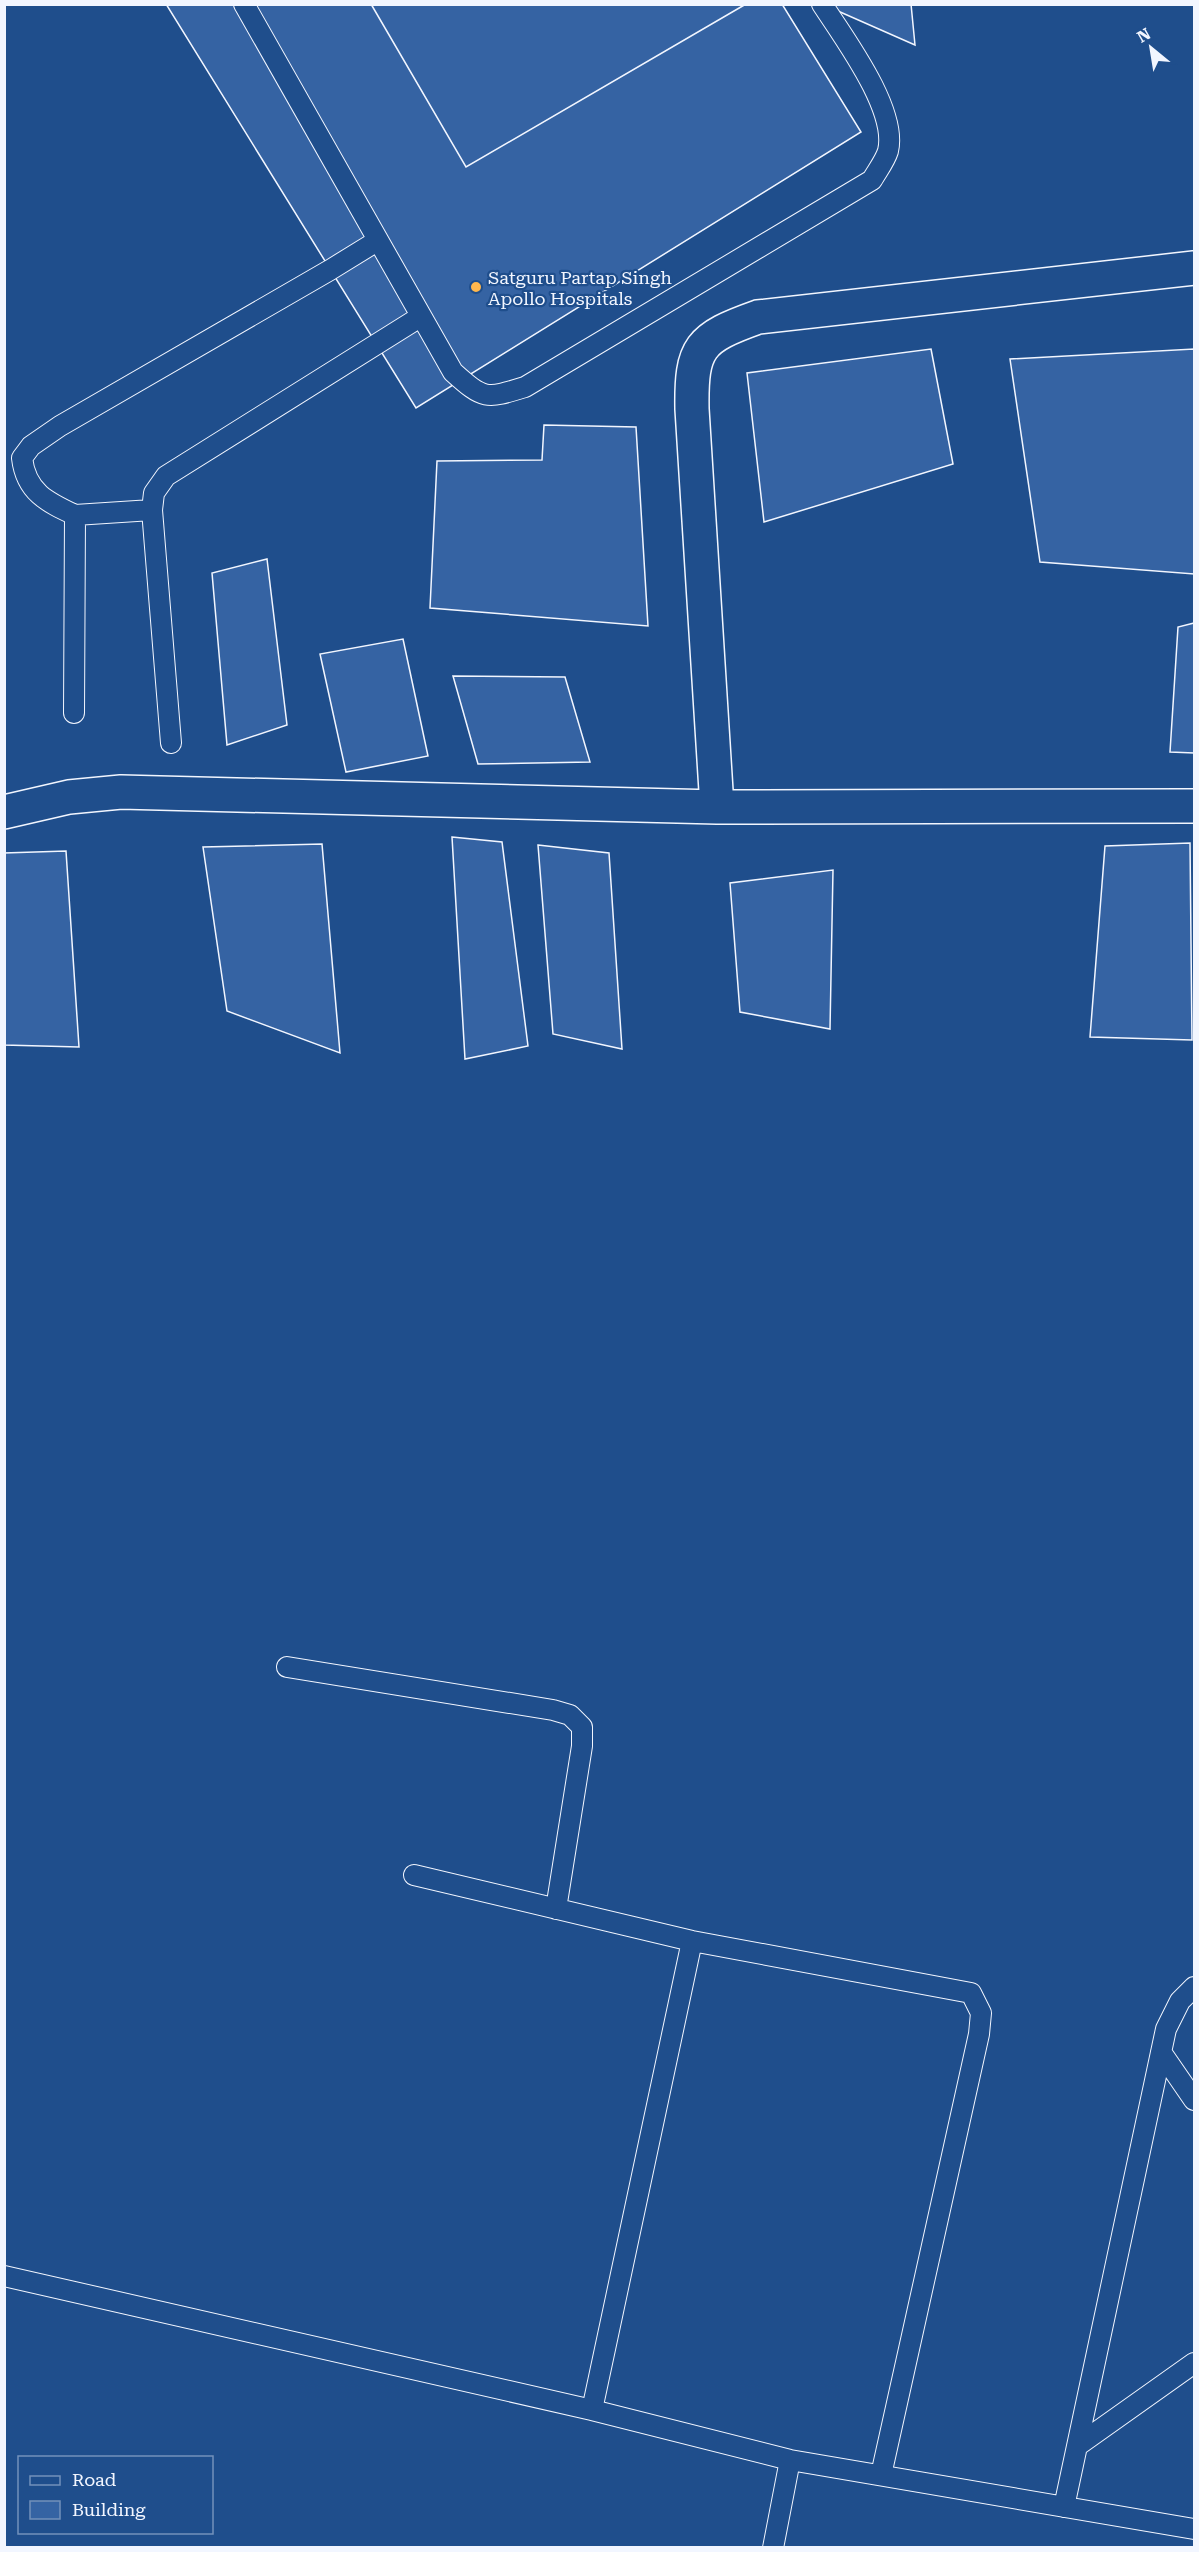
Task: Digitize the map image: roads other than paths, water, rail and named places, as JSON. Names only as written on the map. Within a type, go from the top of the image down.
[{"type":"street","points":[[717,807],[692,409],[692,373],[703,344],[727,328],[758,317],[1194,268]]},
{"type":"street","points":[[4,812],[69,797],[121,792],[717,807],[1194,806]]},
{"type":"lane","points":[[244,4],[453,372],[475,392],[495,396],[525,387],[872,180],[888,150],[886,118],[873,86],[822,4]]},
{"type":"lane","points":[[152,510],[75,515],[48,502],[32,488],[24,473],[22,458],[31,446],[377,241]]},
{"type":"lane","points":[[171,743],[152,510],[154,492],[166,476],[420,317]]},
{"type":"lane","points":[[74,713],[75,515]]},
{"type":"lane","points":[[287,1667],[553,1710],[570,1715],[582,1727],[582,1746],[556,1909]]},
{"type":"lane","points":[[414,1875],[692,1941],[971,1993],[981,2013],[979,2034],[881,2475]]},
{"type":"lane","points":[[592,2410],[692,1941]]},
{"type":"lane","points":[[1064,2506],[1166,2029],[1180,2001],[1194,1987]]},
{"type":"lane","points":[[1161,2052],[1194,2100]]},
{"type":"lane","points":[[4,2276],[592,2410],[790,2460],[1194,2529]]},
{"type":"lane","points":[[1077,2446],[1194,2362]]},
{"type":"lane","points":[[773,2547],[790,2460]]},
{"type":"place","name":"Satguru Partap Singh Apollo Hospitals","points":[[476,287]]}]
